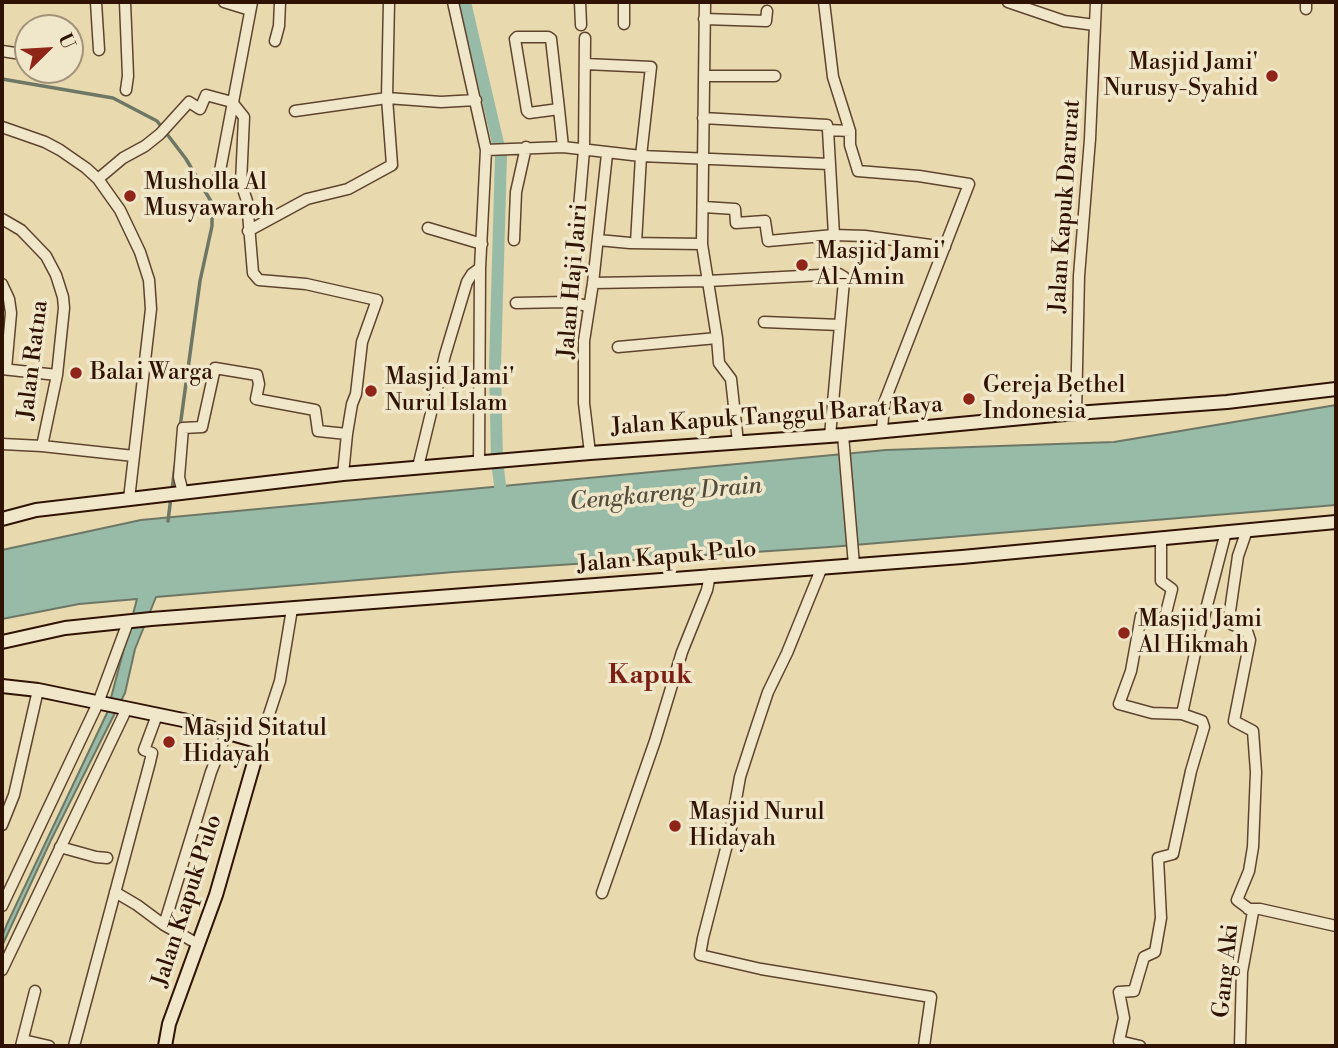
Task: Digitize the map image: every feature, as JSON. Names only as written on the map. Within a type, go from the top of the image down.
[{"type":"main road","name":"Jalan Kapuk Tanggul Barat Raya","points":[[483,463],[737,442],[839,439],[882,431],[1227,402],[1336,389]]},
{"type":"main road","points":[[2,519],[36,510],[343,474],[483,463]]},
{"type":"main road","name":"Jalan Kapuk Pulo","points":[[2,642],[65,628],[151,620],[822,567],[853,558],[1161,538],[1336,522]]},
{"type":"main road","points":[[2,686],[38,690],[158,715],[260,742]]},
{"type":"main road","name":"Jalan Kapuk Pulo","points":[[165,1046],[169,1024],[216,895],[260,742]]},
{"type":"street","points":[[96,2],[99,50]]},
{"type":"street","points":[[125,2],[128,76],[126,90]]},
{"type":"street","points":[[219,176],[251,6],[224,2]]},
{"type":"street","points":[[275,41],[279,26],[279,2]]},
{"type":"street","points":[[248,231],[307,199],[348,189],[392,164],[387,98],[389,2]]},
{"type":"street","points":[[453,2],[491,150],[480,268],[483,463]]},
{"type":"street","points":[[580,2],[581,25]]},
{"type":"street","points":[[624,2],[624,24]]},
{"type":"street","points":[[705,2],[702,244],[719,363],[731,379],[737,442]]},
{"type":"street","points":[[824,2],[833,77],[850,131],[850,145],[858,172],[968,183],[884,403],[882,431]]},
{"type":"street","points":[[1008,2],[1065,21],[1095,25]]},
{"type":"street","name":"Jalan Kapuk Darurat","points":[[1076,413],[1079,290],[1096,2]]},
{"type":"street","points":[[704,19],[766,21],[767,11]]},
{"type":"street","points":[[559,109],[530,113],[527,111],[515,39],[517,37],[550,37],[559,109],[563,147]]},
{"type":"street","points":[[577,231],[584,150],[585,37]]},
{"type":"street","points":[[585,64],[651,67],[641,156],[636,243]]},
{"type":"street","points":[[704,76],[775,76]]},
{"type":"street","points":[[98,179],[122,158],[145,146],[160,134],[189,102],[200,109],[206,95],[232,102],[244,117],[241,183],[247,201],[253,273],[259,280],[306,284],[377,300],[362,342],[343,474]]},
{"type":"street","points":[[295,111],[387,98],[441,102],[476,100]]},
{"type":"street","points":[[703,118],[827,125],[834,236]]},
{"type":"street","points":[[2,127],[60,149],[98,179],[128,224],[141,252],[149,280],[151,309],[129,499]]},
{"type":"street","points":[[828,131],[850,131]]},
{"type":"street","points":[[514,240],[516,192],[524,147]]},
{"type":"street","points":[[491,150],[563,147],[607,154],[829,164]]},
{"type":"street","name":"Jalan Haji Jairi","points":[[590,453],[584,402],[584,341],[607,154]]},
{"type":"street","points":[[704,207],[735,209],[736,223],[765,221],[768,241],[865,236],[945,247]]},
{"type":"street","name":"Jalan Ratna","points":[[2,219],[21,230],[39,247],[60,286],[64,308],[57,375],[43,446]]},
{"type":"street","points":[[428,228],[482,244]]},
{"type":"street","points":[[598,240],[702,244]]},
{"type":"street","points":[[418,467],[445,355],[467,282],[480,268]]},
{"type":"street","points":[[593,283],[708,281],[839,274],[844,277],[840,325],[839,439],[853,558]]},
{"type":"street","points":[[2,284],[9,299],[11,313],[4,369],[57,375]]},
{"type":"street","points":[[516,303],[566,302],[589,306]]},
{"type":"street","points":[[764,322],[840,325]]},
{"type":"street","points":[[618,347],[717,338]]},
{"type":"street","points":[[174,494],[179,477],[183,428],[202,427],[215,368],[257,375],[259,384],[256,399],[315,410],[318,431],[347,434]]},
{"type":"street","points":[[2,444],[43,446],[133,465]]},
{"type":"street","points":[[1247,530],[1238,556],[1229,618],[1231,624],[1247,631],[1250,640],[1234,721],[1253,731],[1256,772],[1253,848],[1249,871],[1237,900],[1248,909]]},
{"type":"street","points":[[1182,714],[1226,532]]},
{"type":"street","points":[[1140,1046],[1119,1041],[1124,1018],[1119,992],[1134,991],[1144,957],[1155,951],[1161,918],[1158,858],[1173,854],[1191,771],[1204,727],[1202,721],[1182,714],[1152,713],[1119,704],[1130,671],[1141,616],[1162,620],[1165,617],[1172,589],[1161,581],[1161,538]]},
{"type":"street","points":[[822,567],[768,692],[740,777],[730,833],[700,955],[761,969],[931,997],[924,1046]]},
{"type":"street","points":[[602,893],[655,741],[681,652],[710,575]]},
{"type":"street","points":[[260,742],[280,681],[292,610]]},
{"type":"street","points":[[2,970],[60,846],[113,706],[129,622]]},
{"type":"street","points":[[2,825],[13,794],[38,690]]},
{"type":"street","points":[[2,906],[113,706]]},
{"type":"street","points":[[74,1046],[152,753],[144,750],[158,715]]},
{"type":"street","points":[[164,925],[211,772],[227,732]]},
{"type":"street","points":[[60,846],[107,858]]},
{"type":"street","points":[[115,892],[198,944]]},
{"type":"street","name":"Gang Aki","points":[[1248,909],[1260,909],[1336,926]]},
{"type":"street","name":"Gang Aki","points":[[1240,1046],[1242,972],[1253,912],[1248,909]]},
{"type":"street","points":[[35,992],[22,1043],[49,1046]]},
{"type":"water","name":"Cengkareng Drain","points":[[1336,405],[1336,505],[830,547],[454,572],[156,597],[135,649],[125,693],[51,840],[2,946],[7,924],[107,713],[137,599],[79,604],[2,619],[2,550],[141,520],[886,450],[1114,442]]},
{"type":"waterway","points":[[465,2],[501,156],[495,366],[497,461],[502,501]]},
{"type":"waterway","points":[[2,79],[113,98],[157,121],[186,159],[212,203],[212,226],[200,281],[180,427]]},
{"type":"waterway","points":[[172,490],[175,466]]},
{"type":"waterway","points":[[168,521],[171,497]]},
{"type":"place","name":"Masjid Jami' Nurusy-Syahid","points":[[1272,76]]},
{"type":"place","name":"Musholla Al Musyawaroh","points":[[130,196]]},
{"type":"place","name":"Masjid Jami' Al-Amin","points":[[802,265]]},
{"type":"place","name":"Balai Warga","points":[[76,373]]},
{"type":"place","name":"Masjid Jami' Nurul Islam","points":[[371,391]]},
{"type":"place","name":"Gereja Bethel Indonesia","points":[[969,399]]},
{"type":"place","name":"Masjid Jami Al Hikmah","points":[[1124,633]]},
{"type":"place","name":"Masjid Sitatul Hidayah","points":[[169,742]]},
{"type":"place","name":"Masjid Nurul Hidayah","points":[[675,826]]},
{"type":"district","name":"Kapuk","points":[[650,677]]}]
